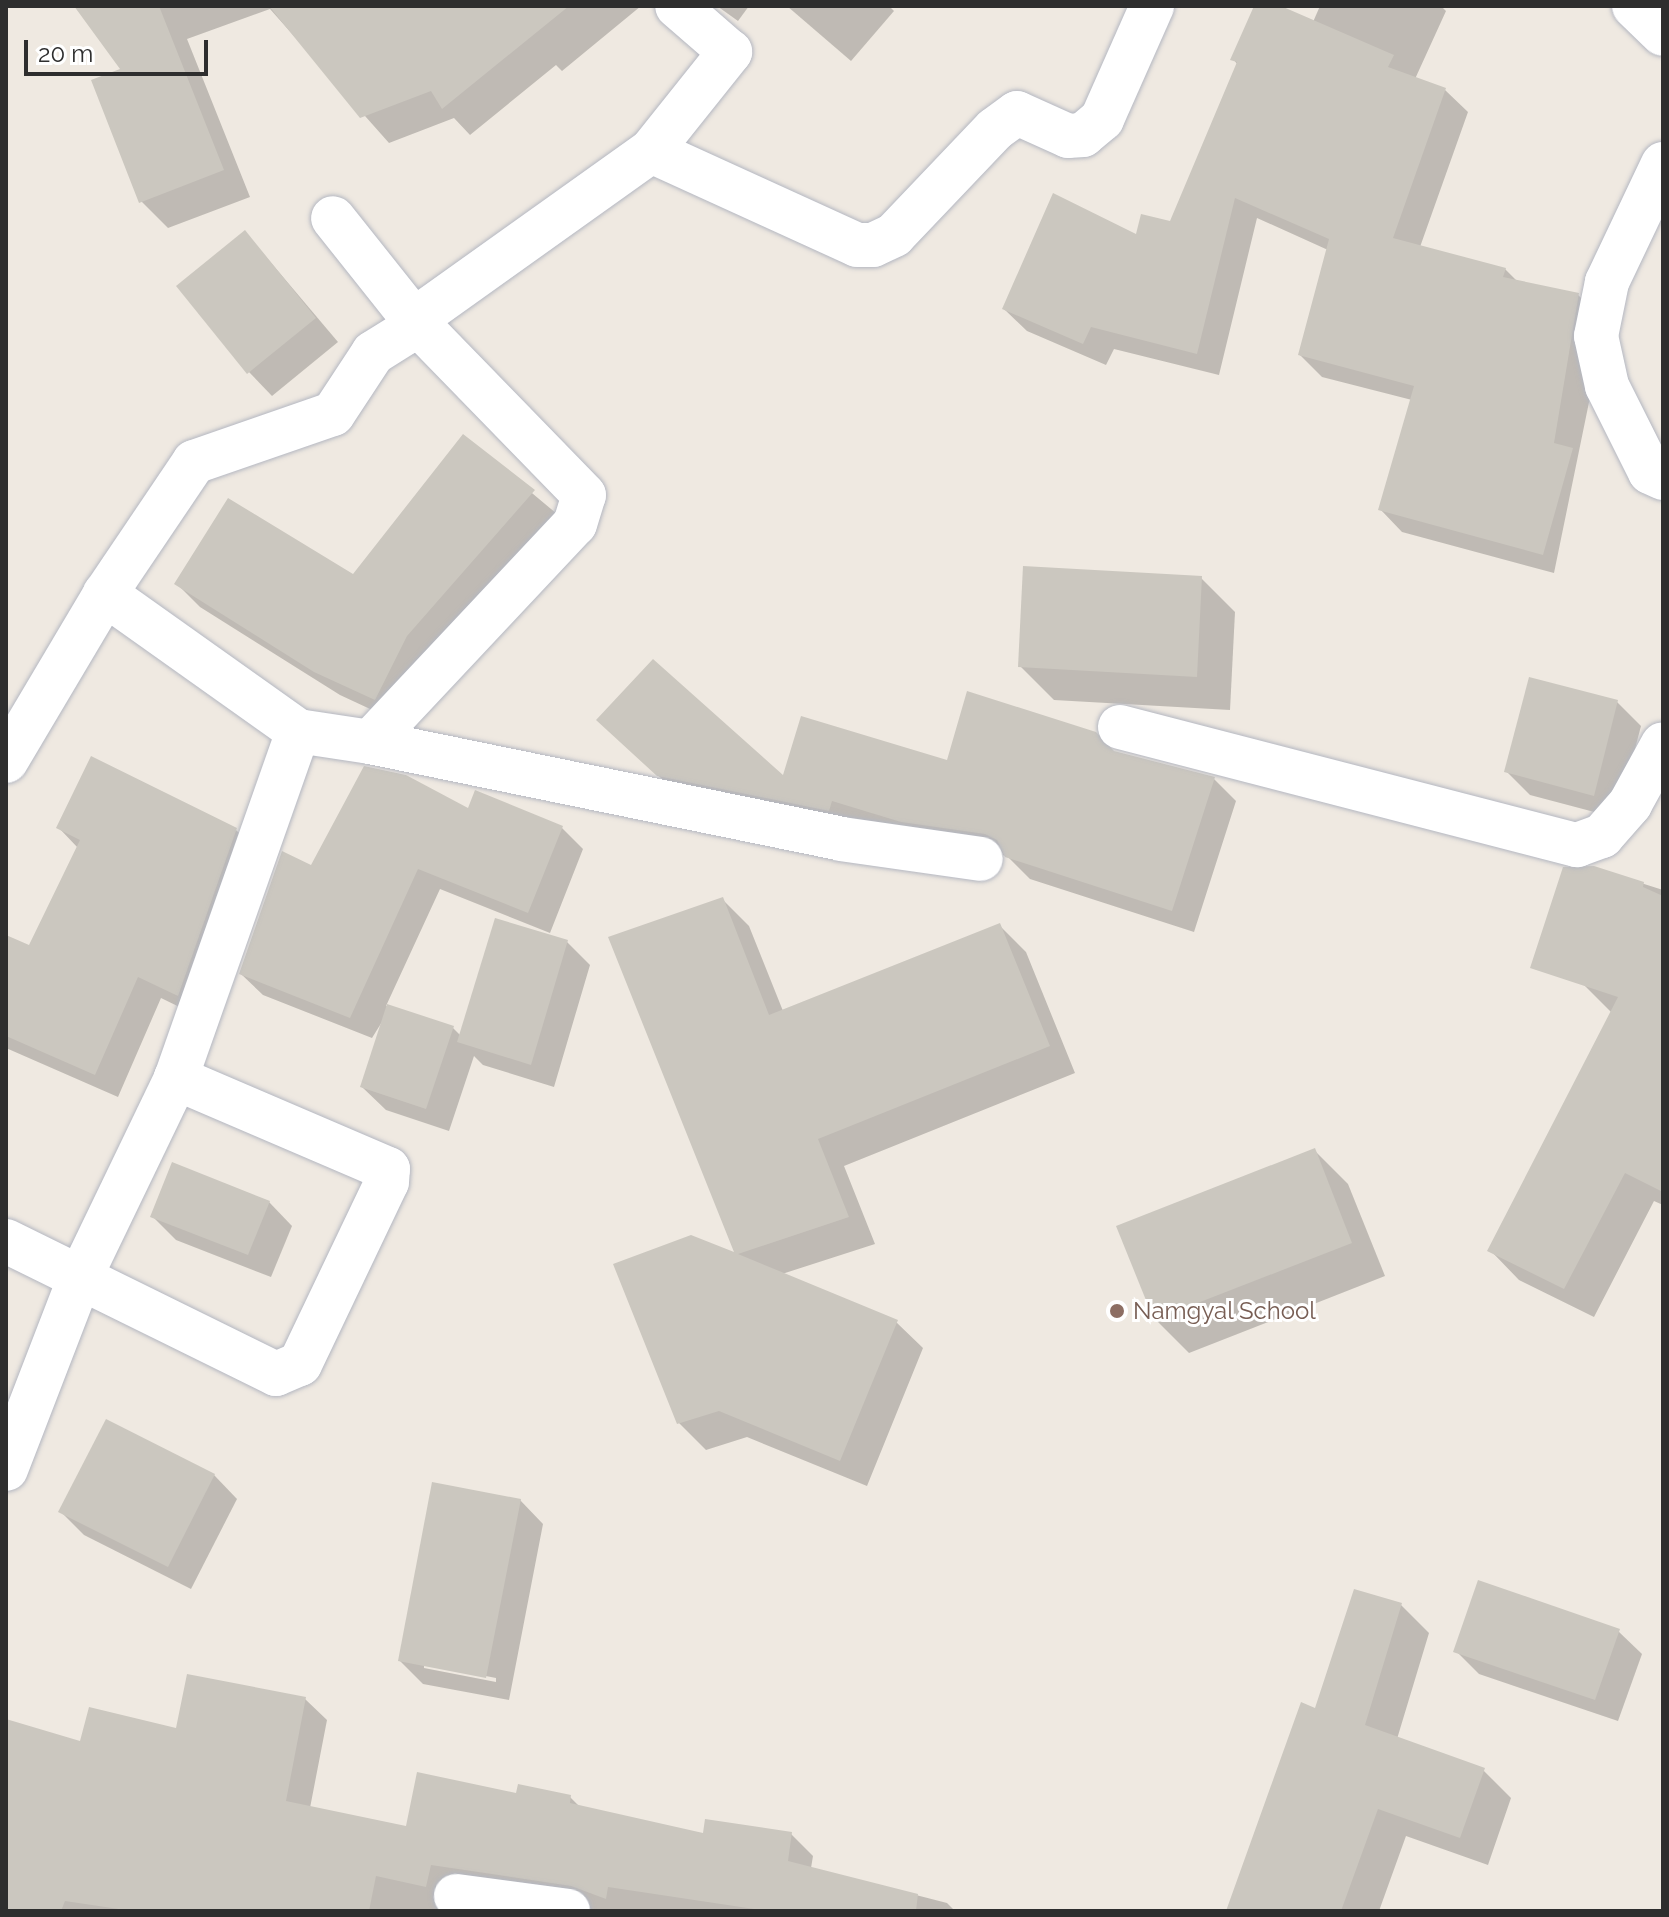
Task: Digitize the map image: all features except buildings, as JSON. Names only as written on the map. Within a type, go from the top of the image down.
[{"type":"street","points":[[6,761],[105,594],[194,462],[333,414],[373,353],[405,333],[414,320],[651,151],[730,52],[677,6]]},
{"type":"street","points":[[651,151],[857,245],[873,245],[894,235],[995,129],[1017,113],[1068,136],[1083,135],[1102,119],[1152,6]]},
{"type":"street","points":[[1634,6],[1663,34]]},
{"type":"street","points":[[1663,164],[1607,282],[1596,336],[1607,386],[1650,472],[1663,478]]},
{"type":"street","points":[[333,218],[414,320],[584,495],[575,524],[370,742]]},
{"type":"street","points":[[105,594],[298,731],[370,742],[841,839],[981,859]]},
{"type":"street","points":[[1120,727],[1577,845],[1602,836],[1630,804],[1663,744]]},
{"type":"street","points":[[6,1469],[79,1280],[176,1078],[298,731]]},
{"type":"street","points":[[6,1241],[79,1280],[276,1374],[300,1364],[387,1182],[388,1169],[176,1078]]},
{"type":"street","points":[[456,1896],[568,1911]]},
{"type":"place","name":"Namgyal School","points":[[1117,1311]]}]
